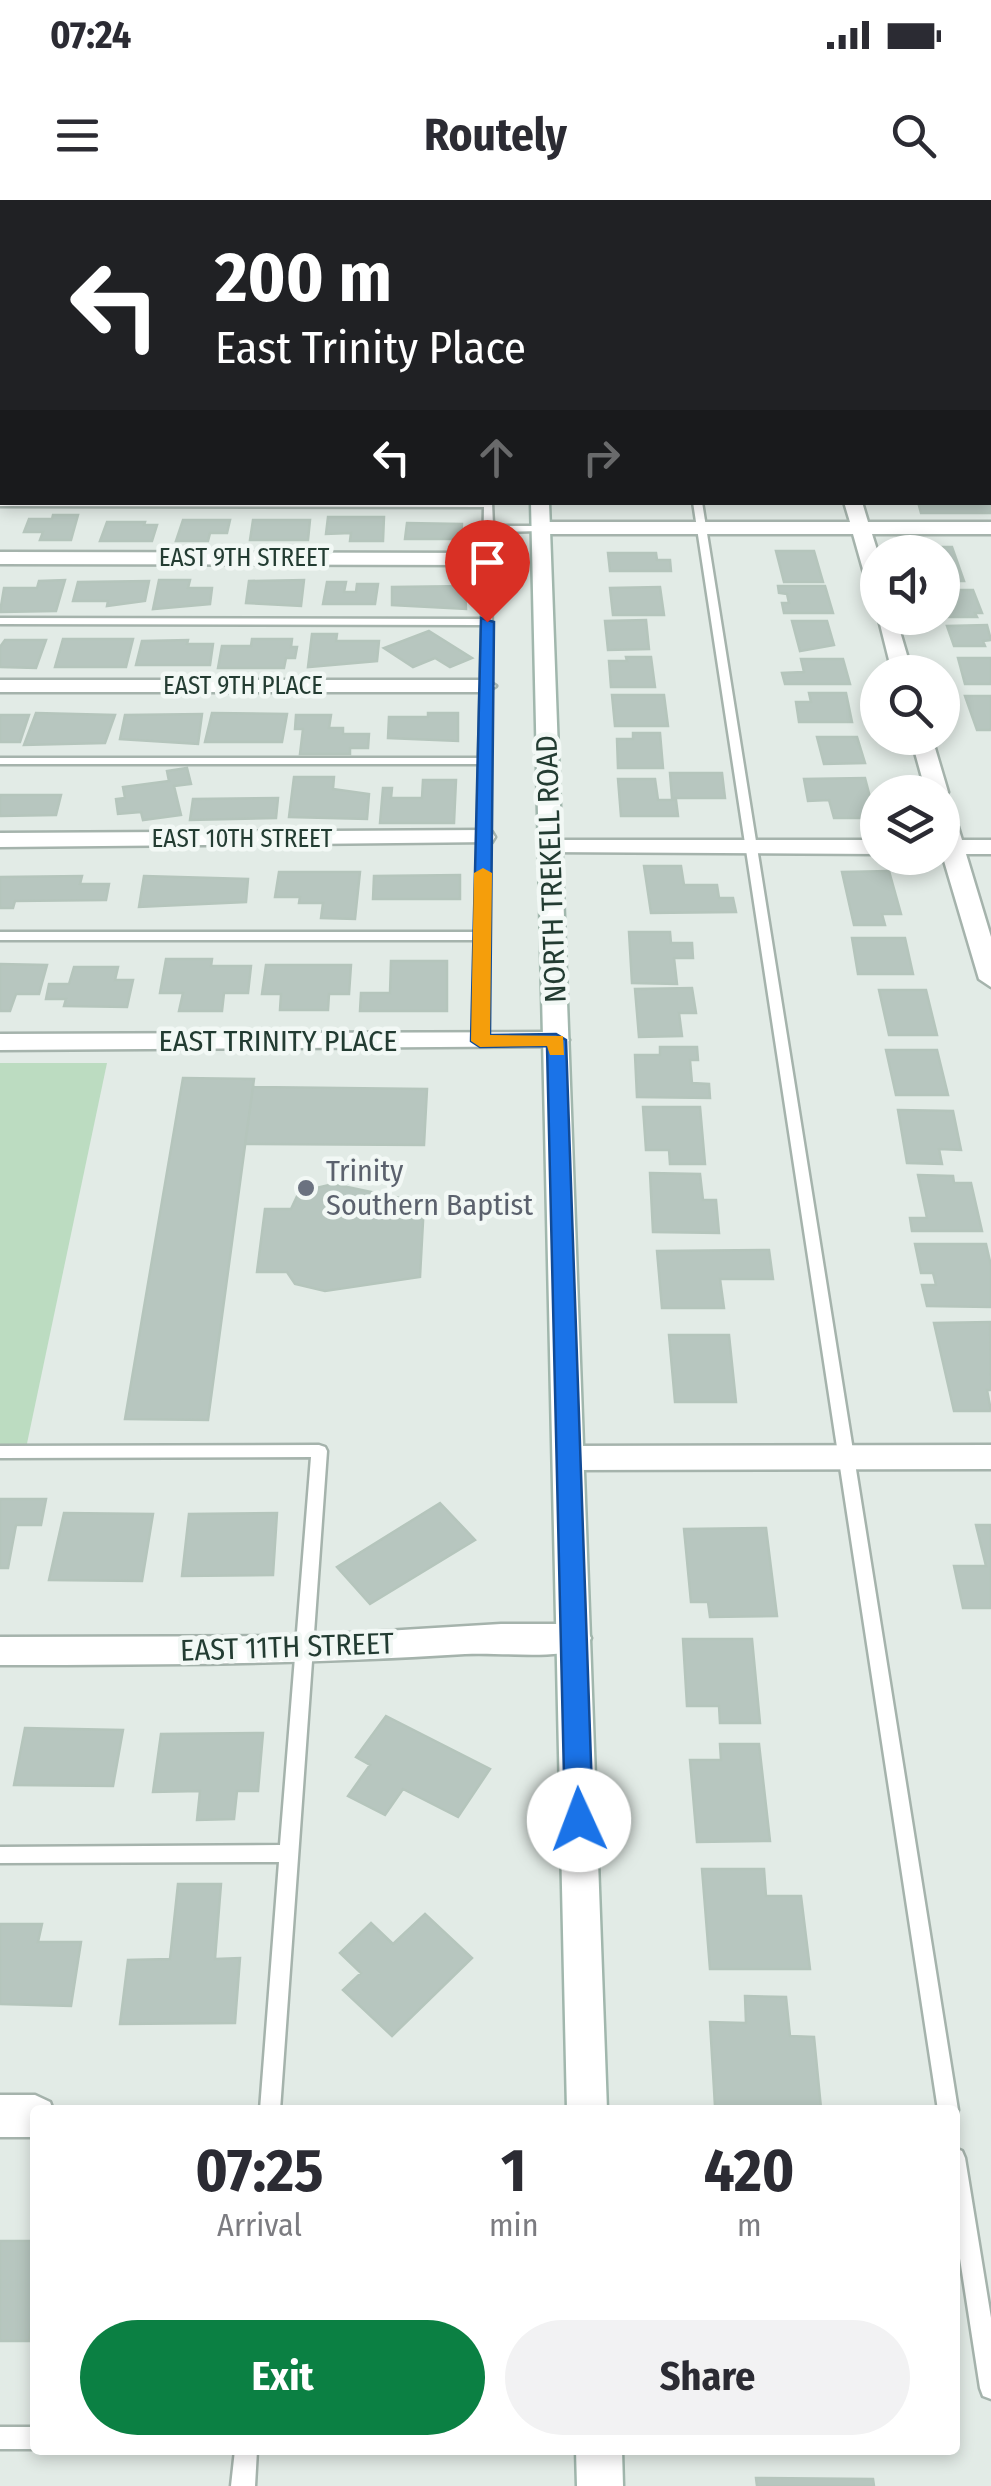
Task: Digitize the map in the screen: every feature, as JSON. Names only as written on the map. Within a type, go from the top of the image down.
[{"type":"street","points":[[855,505],[862,535]]},
{"type":"street","points":[[541,515],[701,528],[991,528]]},
{"type":"street","name":"NORTH TREKELL ROAD","points":[[541,515],[587,2105]]},
{"type":"street","name":"EAST 9TH STREET","points":[[0,558],[488,559]]},
{"type":"street","name":"EAST 9TH PLACE","points":[[0,686],[486,686]]},
{"type":"street","name":"EAST 10TH STREET","points":[[0,840],[484,837]]},
{"type":"street","points":[[960,846],[991,846]]},
{"type":"street","points":[[550,847],[860,847]]},
{"type":"street","points":[[957,875],[991,979]]},
{"type":"street","name":"EAST TRINITY PLACE","points":[[0,1042],[556,1040]]},
{"type":"street","points":[[569,1458],[991,1457]]},
{"type":"street","name":"EAST 11TH STREET","points":[[0,1651],[304,1650],[500,1638],[574,1638]]},
{"type":"street","points":[[0,2116],[30,2116]]},
{"type":"street","points":[[599,2455],[600,2486]]},
{"type":"lane","points":[[489,505],[488,528],[541,515]]},
{"type":"lane","points":[[697,505],[947,2105]]},
{"type":"lane","name":"NORTH TREKELL ROAD","points":[[480,1041],[488,528]]},
{"type":"lane","points":[[0,621],[487,622]]},
{"type":"lane","points":[[0,761],[484,761]]},
{"type":"lane","points":[[0,936],[482,936]]},
{"type":"lane","points":[[0,1452],[319,1452],[270,2105]]},
{"type":"lane","points":[[0,1855],[289,1853]]},
{"type":"lane","points":[[960,2190],[991,2388]]},
{"type":"lane","points":[[0,2438],[30,2438]]},
{"type":"lane","points":[[243,2486],[246,2455]]},
{"type":"green space","points":[[0,1063],[107,1063],[25,1453],[0,1453]]},
{"type":"building","points":[[919,505],[991,505],[991,513],[921,513]]},
{"type":"building","points":[[53,515],[78,515],[71,540],[40,540],[43,532],[24,532],[29,519],[52,519]]},
{"type":"building","points":[[328,517],[384,517],[383,541],[350,541],[351,533],[326,534]]},
{"type":"building","points":[[183,520],[230,520],[227,533],[210,533],[208,541],[176,541]]},
{"type":"building","points":[[253,520],[310,520],[308,540],[250,540]]},
{"type":"building","points":[[107,522],[157,525],[152,541],[100,541]]},
{"type":"building","points":[[407,523],[462,524],[461,539],[405,539]]},
{"type":"building","points":[[776,551],[814,551],[823,582],[784,582]]},
{"type":"building","points":[[608,553],[656,553],[657,560],[670,560],[671,571],[610,571]]},
{"type":"building","points":[[65,580],[56,611],[0,612],[4,588],[37,588],[39,581]]},
{"type":"building","points":[[159,580],[190,580],[188,588],[212,588],[210,604],[153,609]]},
{"type":"building","points":[[304,580],[301,606],[246,603],[249,581]]},
{"type":"building","points":[[149,581],[145,601],[107,606],[108,601],[73,601],[78,582]]},
{"type":"building","points":[[327,582],[346,582],[344,592],[356,592],[357,584],[378,584],[375,604],[323,604]]},
{"type":"building","points":[[465,586],[466,609],[392,605],[392,587]]},
{"type":"building","points":[[778,586],[825,586],[833,613],[784,613],[782,603],[789,603],[787,594],[779,593]]},
{"type":"building","points":[[660,587],[664,615],[613,615],[610,588]]},
{"type":"building","points":[[960,590],[973,590],[982,613],[975,613],[977,617],[960,617]]},
{"type":"building","points":[[646,620],[649,649],[608,650],[605,621]]},
{"type":"building","points":[[792,621],[827,621],[834,645],[800,651]]},
{"type":"building","points":[[987,625],[991,640],[983,641],[985,646],[954,646],[950,635],[960,635],[960,626]]},
{"type":"building","points":[[429,631],[472,658],[450,667],[435,658],[413,667],[384,648]]},
{"type":"building","points":[[312,634],[337,634],[336,641],[379,641],[377,661],[308,667]]},
{"type":"building","points":[[63,639],[133,639],[126,667],[55,667]]},
{"type":"building","points":[[252,639],[292,639],[291,647],[297,647],[295,658],[286,658],[284,668],[218,668],[222,646],[251,646]]},
{"type":"building","points":[[5,640],[46,640],[36,668],[0,667],[0,647]]},
{"type":"building","points":[[188,640],[187,644],[213,644],[210,665],[136,665],[142,641]]},
{"type":"building","points":[[626,657],[651,657],[655,687],[611,687],[609,661],[627,661]]},
{"type":"building","points":[[960,658],[991,658],[991,684],[965,684]]},
{"type":"building","points":[[801,659],[843,659],[850,684],[785,684],[782,673],[804,672]]},
{"type":"building","points":[[809,693],[846,693],[852,722],[799,722],[796,702],[811,702]]},
{"type":"building","points":[[612,695],[664,695],[668,726],[615,726]]},
{"type":"building","points":[[965,696],[991,696],[991,730],[977,730]]},
{"type":"building","points":[[36,713],[115,715],[105,743],[24,745]]},
{"type":"building","points":[[212,713],[287,714],[282,742],[205,742]]},
{"type":"building","points":[[428,713],[458,713],[458,741],[388,738],[389,717],[428,717]]},
{"type":"building","points":[[202,714],[198,744],[120,739],[125,715]]},
{"type":"building","points":[[0,715],[29,715],[20,742],[0,742]]},
{"type":"building","points":[[296,715],[331,715],[329,728],[343,728],[343,734],[369,734],[368,748],[350,748],[350,754],[300,754],[303,729],[295,729]]},
{"type":"building","points":[[633,733],[660,733],[663,768],[618,768],[617,739],[633,739]]},
{"type":"building","points":[[817,737],[857,737],[865,763],[824,764]]},
{"type":"building","points":[[187,768],[191,784],[174,786],[181,815],[143,820],[141,812],[118,814],[116,799],[125,798],[123,787],[169,781],[167,771]]},
{"type":"building","points":[[670,773],[722,773],[725,798],[672,798]]},
{"type":"building","points":[[294,777],[334,777],[333,789],[369,794],[367,819],[289,817]]},
{"type":"building","points":[[860,778],[860,818],[834,818],[829,800],[808,801],[804,779]]},
{"type":"building","points":[[618,779],[655,779],[658,800],[676,800],[678,816],[621,816]]},
{"type":"building","points":[[423,780],[456,780],[454,823],[380,823],[383,788],[392,788],[391,798],[422,798]]},
{"type":"building","points":[[0,795],[61,795],[56,815],[0,816]]},
{"type":"building","points":[[278,798],[276,818],[190,820],[193,799]]},
{"type":"building","points":[[644,866],[681,866],[684,885],[717,885],[719,898],[733,898],[736,912],[651,913]]},
{"type":"building","points":[[279,872],[360,872],[355,919],[321,918],[323,903],[299,903],[300,897],[275,897]]},
{"type":"building","points":[[842,872],[890,875],[901,914],[882,914],[885,925],[854,925]]},
{"type":"building","points":[[460,875],[460,899],[373,899],[374,876]]},
{"type":"building","points":[[82,876],[80,884],[109,884],[106,900],[15,901],[13,908],[0,908],[0,877]]},
{"type":"building","points":[[144,876],[248,879],[246,902],[139,907]]},
{"type":"building","points":[[629,932],[670,932],[671,943],[692,943],[693,958],[674,958],[677,984],[632,983]]},
{"type":"building","points":[[852,938],[905,938],[913,974],[858,974]]},
{"type":"building","points":[[166,959],[212,959],[211,966],[251,966],[248,993],[224,993],[222,1011],[179,1011],[183,993],[160,993]]},
{"type":"building","points":[[391,961],[447,961],[447,1011],[360,1011],[361,993],[390,993]]},
{"type":"building","points":[[0,964],[47,965],[39,994],[16,994],[10,1011],[0,1011]]},
{"type":"building","points":[[266,965],[351,965],[349,994],[329,994],[328,1010],[280,1010],[281,994],[262,994]]},
{"type":"building","points":[[74,967],[118,967],[115,980],[133,980],[127,1007],[64,1006],[66,999],[46,999],[49,984],[69,984]]},
{"type":"building","points":[[692,988],[696,1013],[679,1013],[682,1036],[639,1037],[635,989]]},
{"type":"building","points":[[879,990],[926,990],[937,1035],[889,1035]]},
{"type":"building","points":[[660,1047],[697,1047],[698,1060],[690,1060],[692,1083],[709,1084],[710,1098],[637,1097],[635,1055],[660,1055]]},
{"type":"building","points":[[886,1050],[937,1050],[948,1095],[896,1095]]},
{"type":"building","points":[[183,1078],[254,1079],[208,1420],[125,1419]]},
{"type":"building","points":[[253,1087],[427,1089],[424,1145],[245,1144]]},
{"type":"building","points":[[643,1107],[700,1107],[705,1164],[670,1164],[669,1150],[646,1150]]},
{"type":"building","points":[[898,1110],[953,1111],[961,1150],[939,1149],[942,1164],[907,1163]]},
{"type":"building","points":[[650,1173],[700,1174],[703,1200],[716,1200],[719,1233],[653,1232]]},
{"type":"building","points":[[918,1175],[953,1176],[954,1183],[971,1183],[982,1231],[912,1231],[910,1218],[927,1218]]},
{"type":"building","points":[[333,1184],[424,1203],[420,1277],[325,1291],[295,1284],[287,1272],[257,1272],[265,1209],[291,1209],[299,1192]]},
{"type":"building","points":[[915,1244],[986,1244],[991,1266],[991,1307],[927,1306],[922,1285],[936,1285],[933,1273],[921,1273]]},
{"type":"building","points":[[769,1250],[773,1279],[720,1279],[724,1308],[662,1308],[657,1251]]},
{"type":"building","points":[[990,1322],[991,1390],[987,1390],[991,1411],[954,1411],[934,1323]]},
{"type":"building","points":[[669,1335],[729,1335],[736,1402],[675,1402]]},
{"type":"building","points":[[0,1499],[46,1499],[41,1525],[16,1525],[8,1568],[0,1568]]},
{"type":"building","points":[[440,1503],[475,1540],[370,1604],[337,1567]]},
{"type":"building","points":[[64,1513],[153,1514],[142,1581],[49,1580]]},
{"type":"building","points":[[277,1513],[273,1575],[182,1576],[189,1514]]},
{"type":"building","points":[[976,1525],[991,1525],[991,1608],[963,1608],[954,1566],[986,1566]]},
{"type":"building","points":[[766,1528],[777,1616],[710,1617],[708,1602],[691,1602],[684,1529]]},
{"type":"building","points":[[683,1639],[752,1639],[760,1723],[720,1723],[719,1706],[687,1706]]},
{"type":"building","points":[[386,1716],[490,1769],[458,1817],[403,1789],[385,1815],[348,1796],[370,1765],[356,1757]]},
{"type":"building","points":[[25,1728],[123,1730],[113,1786],[14,1785]]},
{"type":"building","points":[[263,1733],[258,1791],[237,1791],[234,1819],[197,1820],[200,1791],[153,1792],[161,1734]]},
{"type":"building","points":[[720,1744],[759,1744],[770,1841],[697,1842],[690,1760],[721,1760]]},
{"type":"building","points":[[702,1869],[764,1869],[766,1896],[801,1896],[810,1969],[710,1969]]},
{"type":"building","points":[[178,1884],[221,1884],[215,1959],[240,1958],[235,2023],[120,2024],[128,1960],[170,1959]]},
{"type":"building","points":[[425,1914],[472,1958],[392,2036],[343,1990],[361,1973],[340,1953],[371,1923],[393,1944]]},
{"type":"building","points":[[0,1924],[42,1924],[38,1942],[81,1942],[71,2006],[0,2004]]},
{"type":"building","points":[[745,1996],[786,1997],[790,2036],[814,2037],[821,2105],[715,2105],[710,2022],[746,2023]]},
{"type":"building","points":[[0,2241],[30,2241],[29,2341],[0,2341]]},
{"type":"building","points":[[756,2478],[873,2479],[874,2486],[757,2486]]},
{"type":"slow traffic","points":[[483,873],[480,1041],[556,1040],[557,1051]]},
{"type":"place","name":"Trinity Southern Baptist","points":[[306,1188]]},
{"type":"route","points":[[487,622],[480,1041],[556,1040],[579,1820]]}]
